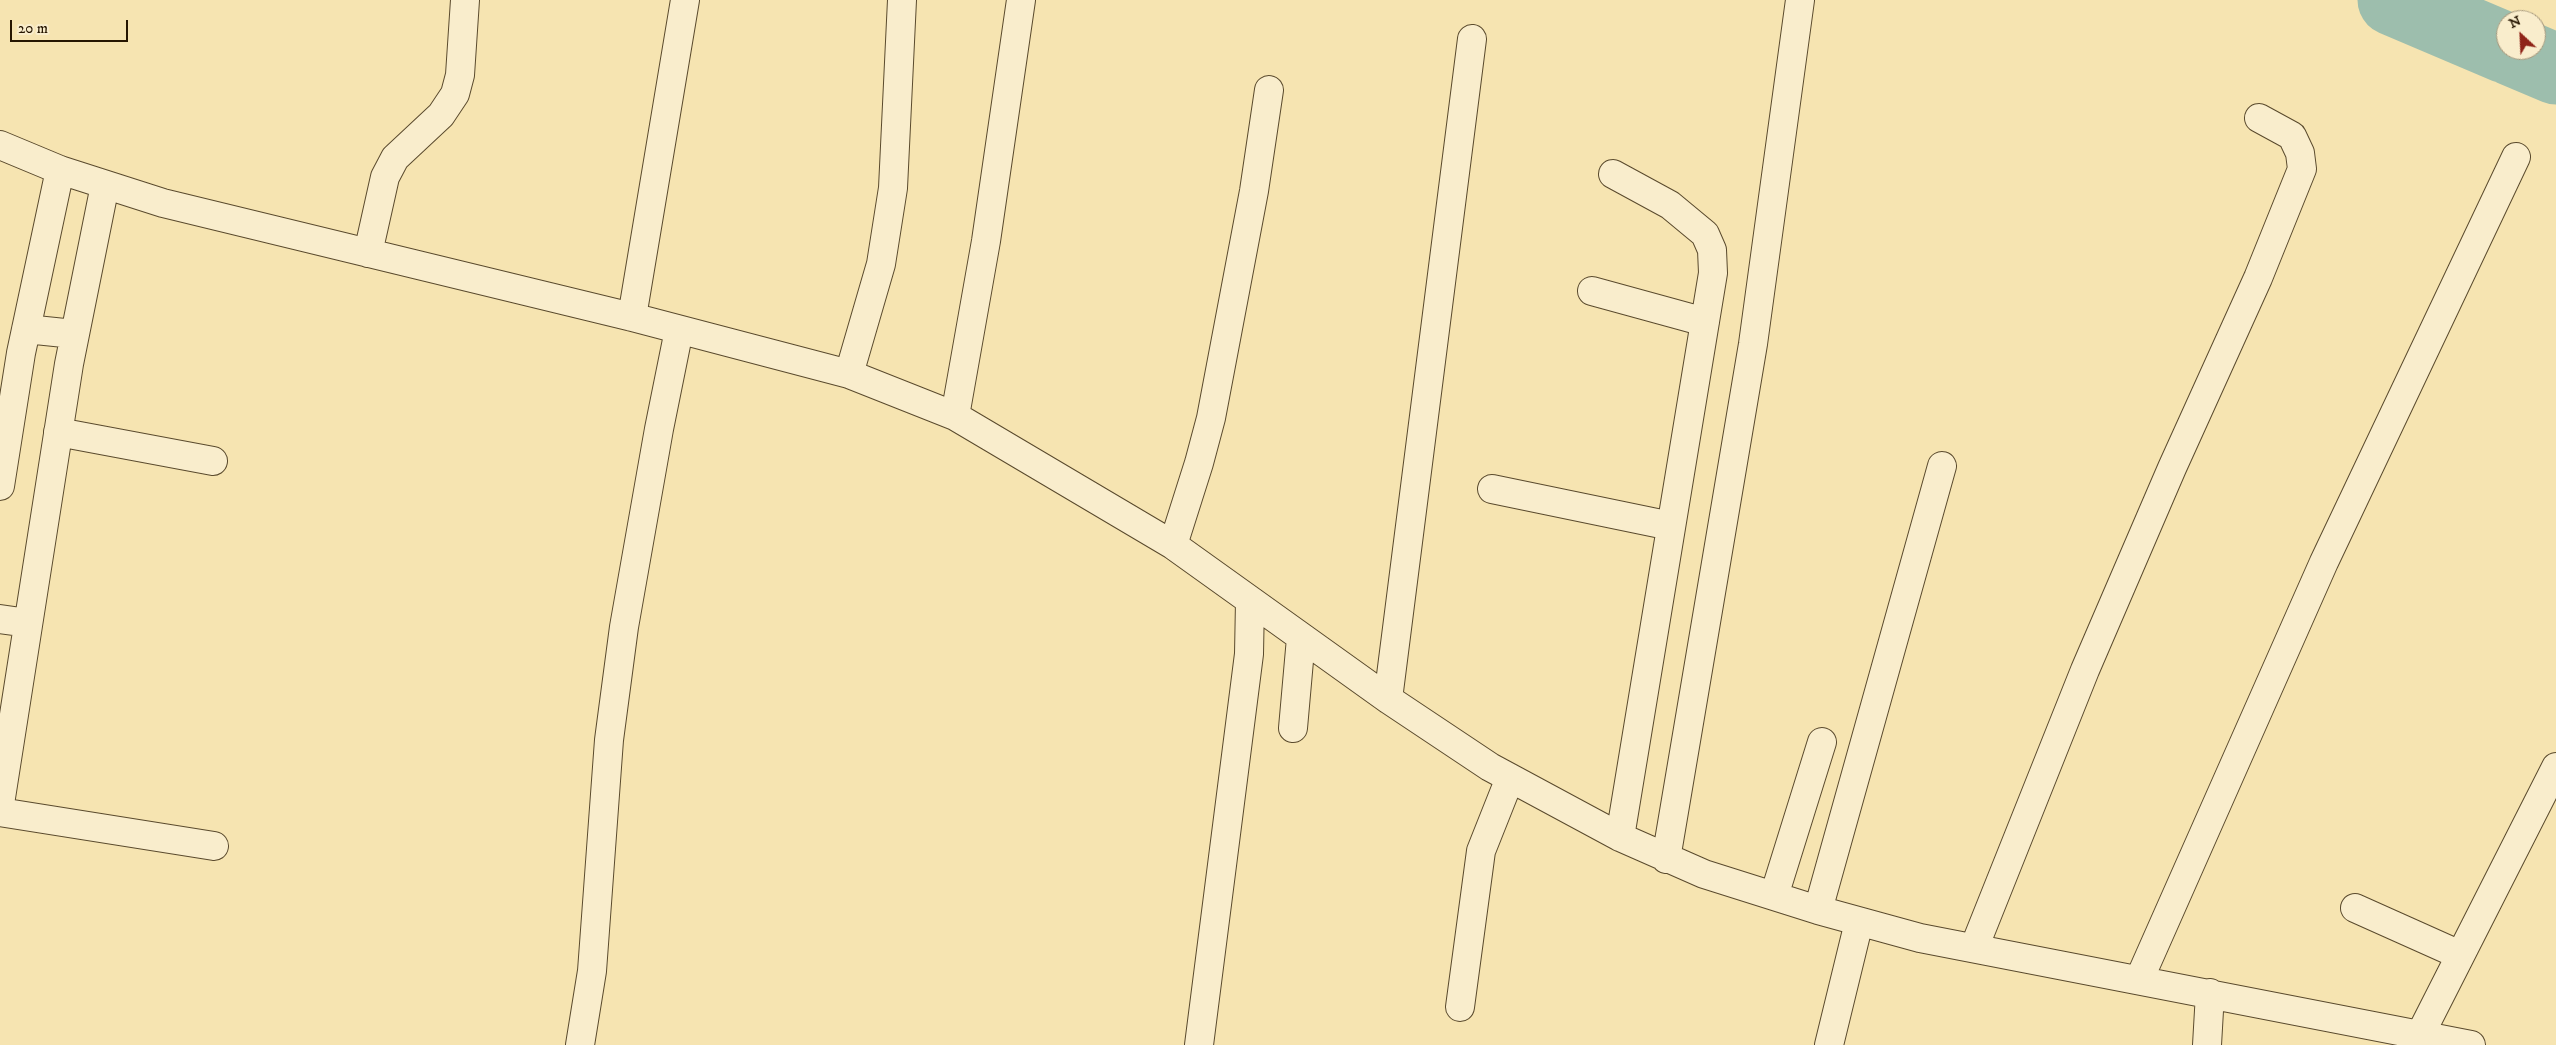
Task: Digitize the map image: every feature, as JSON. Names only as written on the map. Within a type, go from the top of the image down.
[{"type":"street","points":[[368,253],[385,177],[395,158],[441,115],[456,94],[460,75],[465,0]]},
{"type":"street","points":[[632,317],[685,0]]},
{"type":"street","points":[[849,374],[881,264],[893,188],[902,0]]},
{"type":"street","points":[[955,416],[986,241],[1021,0]]},
{"type":"street","points":[[1666,859],[1754,344],[1800,0]]},
{"type":"street","points":[[1388,699],[1472,39]]},
{"type":"street","points":[[1173,545],[1199,464],[1211,418],[1254,192],[1269,90]]},
{"type":"street","points":[[1974,948],[2085,670],[2176,459],[2258,278],[2302,169],[2300,153],[2292,136],[2259,118]]},
{"type":"street","points":[[0,145],[60,170],[163,203],[632,317],[849,374],[955,416],[1173,545],[1388,699],[1510,778],[1620,838],[1666,859],[1774,896],[1859,922],[1974,948],[2471,1045]]},
{"type":"street","points":[[2139,980],[2324,562],[2516,157]]},
{"type":"street","points":[[0,486],[26,329],[60,170]]},
{"type":"street","points":[[1613,174],[1670,205],[1705,234],[1712,250],[1713,273],[1620,838]]},
{"type":"street","points":[[0,804],[74,334],[105,185]]},
{"type":"street","points":[[1592,291],[1704,322]]},
{"type":"street","points":[[26,329],[74,334]]},
{"type":"street","points":[[580,1045],[592,971],[609,740],[624,627],[659,429],[680,330]]},
{"type":"street","points":[[58,432],[213,461]]},
{"type":"street","points":[[1818,910],[1942,466]]},
{"type":"street","points":[[1492,489],[1670,526]]},
{"type":"street","points":[[1199,1045],[1249,654],[1250,601]]},
{"type":"street","points":[[0,619],[28,623]]},
{"type":"street","points":[[1293,728],[1301,638]]},
{"type":"street","points":[[1774,896],[1822,742]]},
{"type":"street","points":[[2420,1035],[2556,767]]},
{"type":"street","points":[[1460,1007],[1482,851],[1510,778]]},
{"type":"street","points":[[0,812],[214,846]]},
{"type":"street","points":[[2355,908],[2460,955]]},
{"type":"street","points":[[1829,1045],[1859,922]]},
{"type":"street","points":[[2207,1045],[2210,993]]},
{"type":"waterway","points":[[2393,0],[2496,44]]},
{"type":"waterway","points":[[2535,60],[2556,69]]}]
